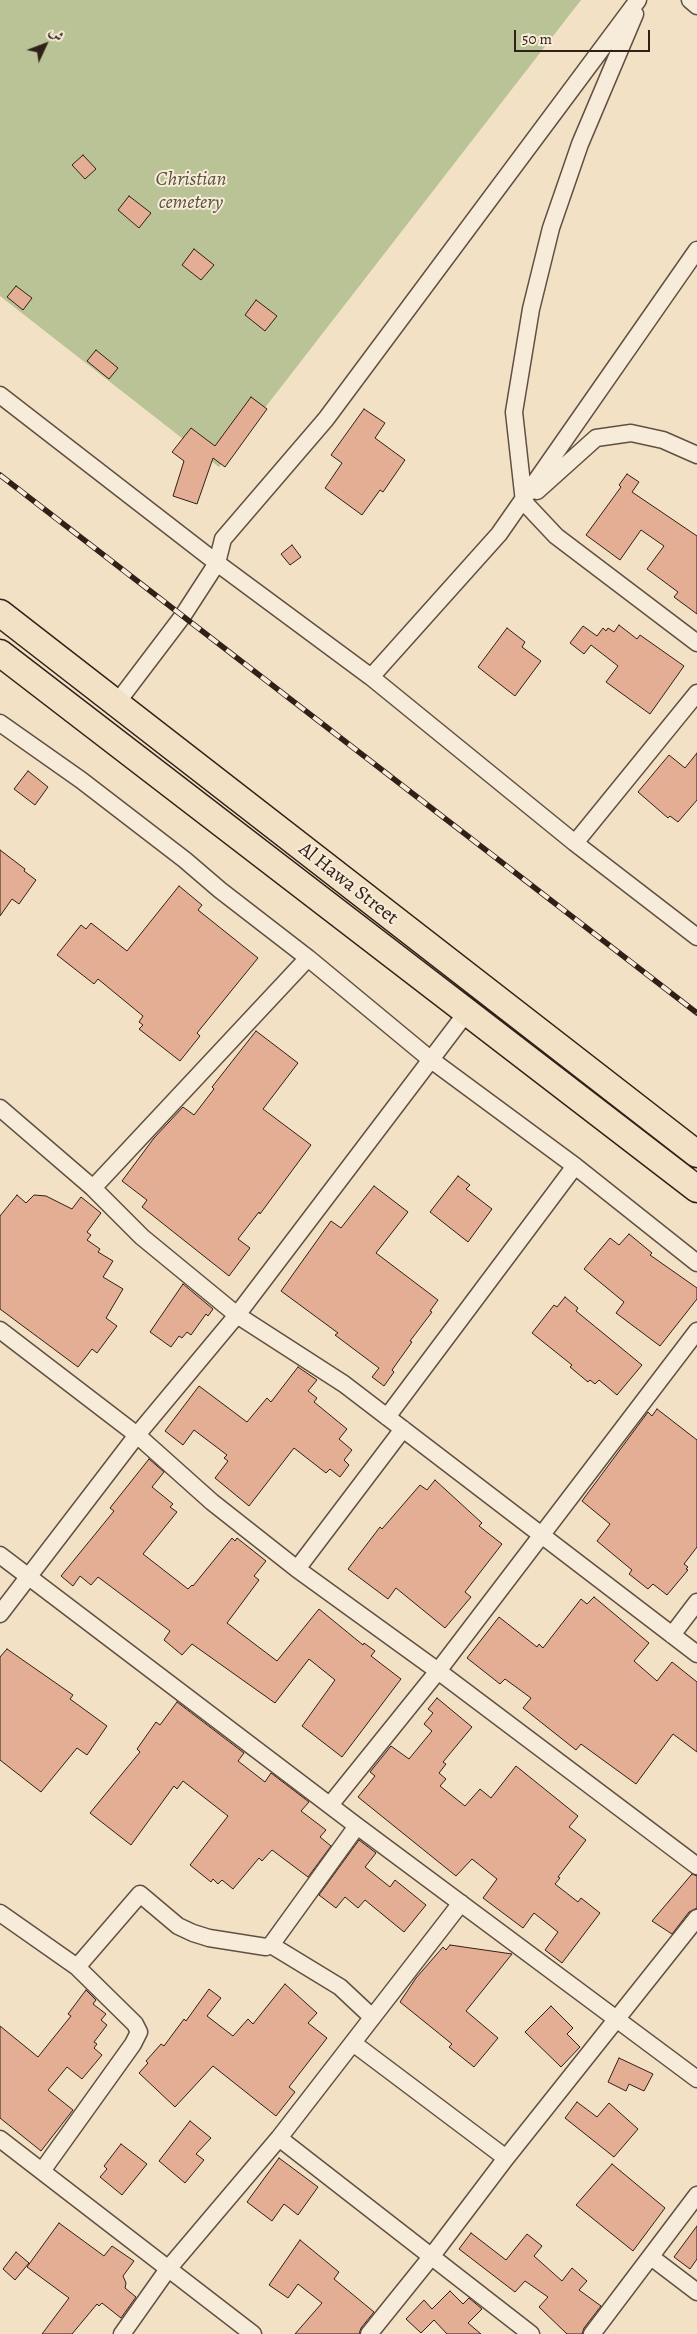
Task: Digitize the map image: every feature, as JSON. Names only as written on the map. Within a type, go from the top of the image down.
[{"type":"highway","name":"Al Hawa Street","points":[[0,613],[697,1154]]},
{"type":"highway","name":"Al Hawa Street","points":[[0,653],[697,1189]]},
{"type":"street","points":[[640,0],[577,153],[551,228],[531,309],[514,412],[524,502],[556,536],[697,643]]},
{"type":"street","points":[[116,704],[173,630],[217,563],[223,540],[326,419],[640,0]]},
{"type":"street","points":[[690,0],[697,6]]},
{"type":"street","points":[[371,677],[499,534],[524,502],[697,250]]},
{"type":"street","points":[[0,395],[217,563],[371,677],[575,843],[697,937]]},
{"type":"street","points":[[524,502],[596,438],[630,433],[663,440],[697,455]]},
{"type":"street","points":[[575,843],[697,693]]},
{"type":"street","points":[[0,723],[81,780],[308,958],[430,1060],[575,1166],[697,1263]]},
{"type":"street","points":[[93,1188],[308,958]]},
{"type":"street","points":[[0,1614],[137,1435],[237,1315],[467,1012]]},
{"type":"street","points":[[0,1108],[93,1188],[142,1237],[237,1315],[344,1384],[697,1654]]},
{"type":"street","points":[[386,1417],[575,1166]]},
{"type":"street","points":[[0,1330],[137,1435],[212,1502],[297,1569],[438,1671],[697,1866]]},
{"type":"street","points":[[330,1804],[438,1671],[697,1331]]},
{"type":"street","points":[[297,1569],[403,1429]]},
{"type":"street","points":[[0,1555],[330,1804],[356,1826],[697,2079]]},
{"type":"street","points":[[672,1635],[697,1602]]},
{"type":"street","points":[[77,1967],[140,1894],[178,1926],[193,1933],[208,1938],[266,1947],[271,1945],[356,1826]]},
{"type":"street","points":[[122,2334],[168,2269],[279,2138],[461,1904]]},
{"type":"street","points":[[0,1914],[77,1967],[135,2024],[139,2032],[133,2044],[42,2172]]},
{"type":"street","points":[[369,2334],[697,1918]]},
{"type":"street","points":[[271,1945],[340,1987],[372,2017]]},
{"type":"street","points":[[353,2043],[506,2158]]},
{"type":"street","points":[[279,2138],[531,2334]]},
{"type":"street","points":[[0,2139],[254,2334]]},
{"type":"street","points":[[592,2334],[697,2195]]},
{"type":"street","points":[[651,2257],[697,2292]]},
{"type":"green space","name":"Christian cemetery","points":[[0,0],[581,0],[219,467],[0,296]]},
{"type":"building","points":[[83,155],[96,169],[85,179],[72,165]]},
{"type":"building","points":[[129,196],[151,213],[139,228],[118,210]]},
{"type":"building","points":[[194,249],[214,265],[201,280],[182,265]]},
{"type":"building","points":[[16,286],[32,298],[23,310],[7,297]]},
{"type":"building","points":[[256,300],[277,316],[265,331],[245,315]]},
{"type":"building","points":[[96,350],[118,368],[109,379],[87,361]]},
{"type":"building","points":[[251,397],[267,409],[225,467],[213,458],[197,504],[173,496],[184,461],[172,452],[191,428],[215,446]]},
{"type":"building","points":[[364,409],[385,423],[375,438],[405,460],[383,492],[380,490],[362,515],[325,488],[342,463],[331,455]]},
{"type":"building","points":[[627,474],[639,482],[632,492],[697,536],[697,614],[674,597],[678,592],[647,569],[664,546],[641,530],[620,560],[586,535],[621,487],[619,485]]},
{"type":"building","points":[[292,545],[301,557],[290,565],[281,554]]},
{"type":"building","points":[[619,625],[637,639],[640,635],[684,666],[650,714],[606,682],[618,666],[591,645],[584,654],[570,643],[583,626],[597,636],[603,628],[606,631],[608,628],[614,632]]},
{"type":"building","points":[[507,628],[525,642],[522,647],[541,661],[515,696],[478,667]]},
{"type":"building","points":[[697,753],[697,800],[678,822],[670,816],[668,818],[638,792],[669,755],[685,768]]},
{"type":"building","points":[[28,771],[48,787],[35,805],[14,789]]},
{"type":"building","points":[[0,850],[36,880],[19,904],[12,899],[0,916]]},
{"type":"building","points":[[179,886],[202,905],[198,910],[258,958],[197,1033],[200,1036],[180,1061],[139,1029],[143,1025],[139,1022],[143,1016],[98,979],[94,984],[57,955],[81,925],[86,929],[91,923],[127,951]]},
{"type":"building","points":[[256,1031],[298,1063],[263,1109],[311,1145],[260,1214],[259,1212],[238,1239],[250,1248],[229,1276],[142,1207],[147,1200],[122,1181],[154,1138],[183,1107],[194,1115],[214,1089],[212,1087]]},
{"type":"building","points":[[458,1176],[470,1185],[466,1189],[492,1209],[468,1242],[430,1212]]},
{"type":"building","points":[[374,1186],[408,1212],[376,1253],[438,1300],[430,1311],[432,1312],[410,1341],[412,1342],[392,1370],[394,1372],[384,1386],[372,1377],[379,1368],[335,1335],[338,1333],[281,1291],[331,1221],[341,1228]]},
{"type":"building","points":[[17,1195],[26,1203],[34,1195],[46,1196],[72,1209],[81,1197],[101,1213],[87,1232],[91,1235],[87,1240],[100,1249],[98,1252],[113,1261],[103,1277],[123,1289],[106,1318],[117,1326],[97,1353],[92,1349],[78,1367],[0,1309],[0,1216]]},
{"type":"building","points":[[629,1234],[652,1253],[650,1255],[697,1288],[697,1299],[660,1346],[616,1313],[624,1302],[584,1269],[610,1238],[619,1245]]},
{"type":"building","points":[[183,1284],[213,1309],[208,1316],[206,1314],[191,1335],[187,1332],[182,1338],[179,1336],[171,1347],[150,1332]]},
{"type":"building","points":[[565,1297],[578,1308],[576,1311],[642,1365],[617,1395],[599,1380],[595,1384],[590,1380],[588,1382],[570,1367],[572,1365],[532,1333],[554,1305],[557,1307]]},
{"type":"building","points":[[298,1367],[317,1380],[308,1391],[317,1398],[314,1402],[347,1429],[339,1439],[352,1450],[344,1460],[349,1465],[340,1477],[330,1469],[326,1473],[294,1448],[249,1506],[215,1478],[228,1461],[224,1458],[227,1455],[194,1430],[183,1445],[165,1431],[199,1386],[247,1422],[267,1398],[271,1402]]},
{"type":"building","points":[[657,1409],[697,1440],[697,1547],[684,1564],[688,1567],[686,1569],[688,1570],[667,1595],[653,1584],[648,1589],[629,1574],[632,1570],[597,1541],[610,1524],[582,1501],[648,1412],[652,1416]]},
{"type":"building","points":[[149,1459],[164,1472],[152,1487],[173,1504],[170,1507],[177,1512],[143,1554],[188,1589],[193,1586],[232,1538],[235,1541],[237,1538],[266,1561],[254,1576],[259,1580],[227,1623],[277,1661],[319,1609],[363,1645],[364,1643],[375,1651],[371,1656],[401,1679],[342,1757],[302,1726],[335,1680],[309,1659],[275,1703],[192,1644],[182,1655],[164,1640],[170,1631],[98,1577],[91,1585],[80,1576],[73,1586],[61,1576],[114,1511],[110,1508]]},
{"type":"building","points":[[435,1480],[482,1523],[479,1526],[502,1544],[465,1592],[471,1597],[445,1628],[396,1588],[388,1599],[348,1569],[380,1527],[382,1529],[420,1485],[427,1490]]},
{"type":"building","points":[[594,1597],[649,1643],[634,1661],[657,1681],[672,1662],[697,1682],[697,1752],[673,1734],[636,1784],[581,1744],[576,1750],[523,1708],[531,1698],[505,1679],[500,1684],[467,1658],[499,1617],[537,1647],[539,1644],[543,1648],[581,1599],[587,1604]]},
{"type":"building","points":[[7,1649],[73,1695],[70,1699],[107,1726],[87,1755],[77,1748],[41,1792],[0,1760],[0,1657]]},
{"type":"building","points":[[437,1698],[472,1727],[443,1762],[446,1764],[439,1773],[446,1779],[440,1786],[465,1806],[480,1789],[491,1798],[516,1766],[578,1816],[569,1827],[586,1840],[558,1877],[560,1878],[555,1884],[578,1902],[581,1898],[600,1913],[562,1963],[545,1950],[558,1932],[534,1913],[523,1928],[483,1898],[497,1879],[472,1859],[456,1876],[358,1797],[375,1776],[370,1772],[391,1746],[409,1759],[432,1731],[424,1724],[433,1713],[428,1709]]},
{"type":"building","points":[[177,1702],[244,1753],[238,1761],[265,1782],[271,1773],[309,1802],[301,1811],[326,1830],[320,1837],[331,1846],[308,1877],[272,1850],[262,1861],[259,1858],[233,1889],[222,1880],[218,1884],[213,1879],[211,1882],[190,1865],[228,1816],[183,1781],[177,1789],[174,1786],[131,1845],[90,1813],[140,1752],[137,1749],[156,1722],[160,1725]]},
{"type":"building","points":[[359,1840],[376,1853],[365,1867],[390,1887],[395,1880],[426,1905],[404,1932],[365,1900],[358,1908],[345,1897],[336,1908],[319,1895]]},
{"type":"building","points":[[692,1874],[697,1876],[697,1908],[689,1912],[672,1934],[652,1921]]},
{"type":"building","points":[[450,1945],[512,1954],[466,2011],[498,2038],[474,2067],[449,2047],[452,2044],[400,2002],[416,1978],[443,1947],[446,1950]]},
{"type":"building","points":[[285,1984],[317,2013],[308,2023],[327,2038],[289,2087],[295,2092],[276,2116],[213,2066],[175,2107],[139,2073],[148,2063],[146,2061],[161,2044],[164,2046],[184,2019],[186,2021],[209,1989],[221,1998],[207,2016],[233,2036],[248,2019],[253,2024]]},
{"type":"building","points":[[86,1990],[96,2000],[93,2004],[106,2014],[101,2020],[107,2025],[94,2042],[97,2044],[94,2048],[102,2055],[82,2079],[67,2067],[48,2090],[73,2110],[41,2151],[0,2118],[0,2026],[38,2057],[71,2016],[68,2014]]},
{"type":"building","points":[[551,2006],[573,2028],[567,2034],[580,2047],[561,2067],[525,2032]]},
{"type":"building","points":[[619,2058],[653,2074],[644,2091],[629,2084],[626,2091],[608,2082]]},
{"type":"building","points":[[577,2102],[597,2117],[609,2103],[638,2129],[614,2157],[565,2118]]},
{"type":"building","points":[[190,2121],[211,2138],[196,2154],[204,2160],[185,2183],[159,2161]]},
{"type":"building","points":[[121,2144],[147,2164],[122,2195],[100,2177],[107,2169],[104,2166]]},
{"type":"building","points":[[279,2158],[318,2187],[298,2215],[284,2204],[272,2221],[247,2202]]},
{"type":"building","points":[[612,2164],[665,2208],[633,2251],[576,2205]]},
{"type":"building","points":[[59,2223],[104,2256],[112,2246],[134,2261],[123,2276],[126,2283],[125,2288],[136,2297],[121,2318],[102,2303],[99,2306],[97,2304],[72,2334],[42,2334],[69,2298],[27,2267]]},
{"type":"building","points":[[697,2226],[697,2259],[690,2269],[674,2257]]},
{"type":"building","points":[[471,2233],[506,2260],[527,2234],[542,2246],[534,2256],[562,2281],[572,2268],[587,2281],[579,2290],[601,2306],[584,2328],[582,2334],[567,2334],[539,2307],[548,2297],[525,2281],[515,2292],[459,2249]]},
{"type":"building","points":[[300,2240],[339,2272],[334,2279],[374,2312],[361,2328],[359,2334],[295,2334],[322,2303],[298,2284],[288,2298],[269,2285]]},
{"type":"building","points":[[16,2252],[29,2263],[15,2280],[3,2269]]},
{"type":"building","points":[[450,2291],[463,2304],[469,2298],[482,2309],[468,2323],[481,2334],[447,2334],[434,2320],[421,2333],[406,2319],[424,2300],[432,2309]]},
{"type":"railway","points":[[0,475],[697,1013]]}]
